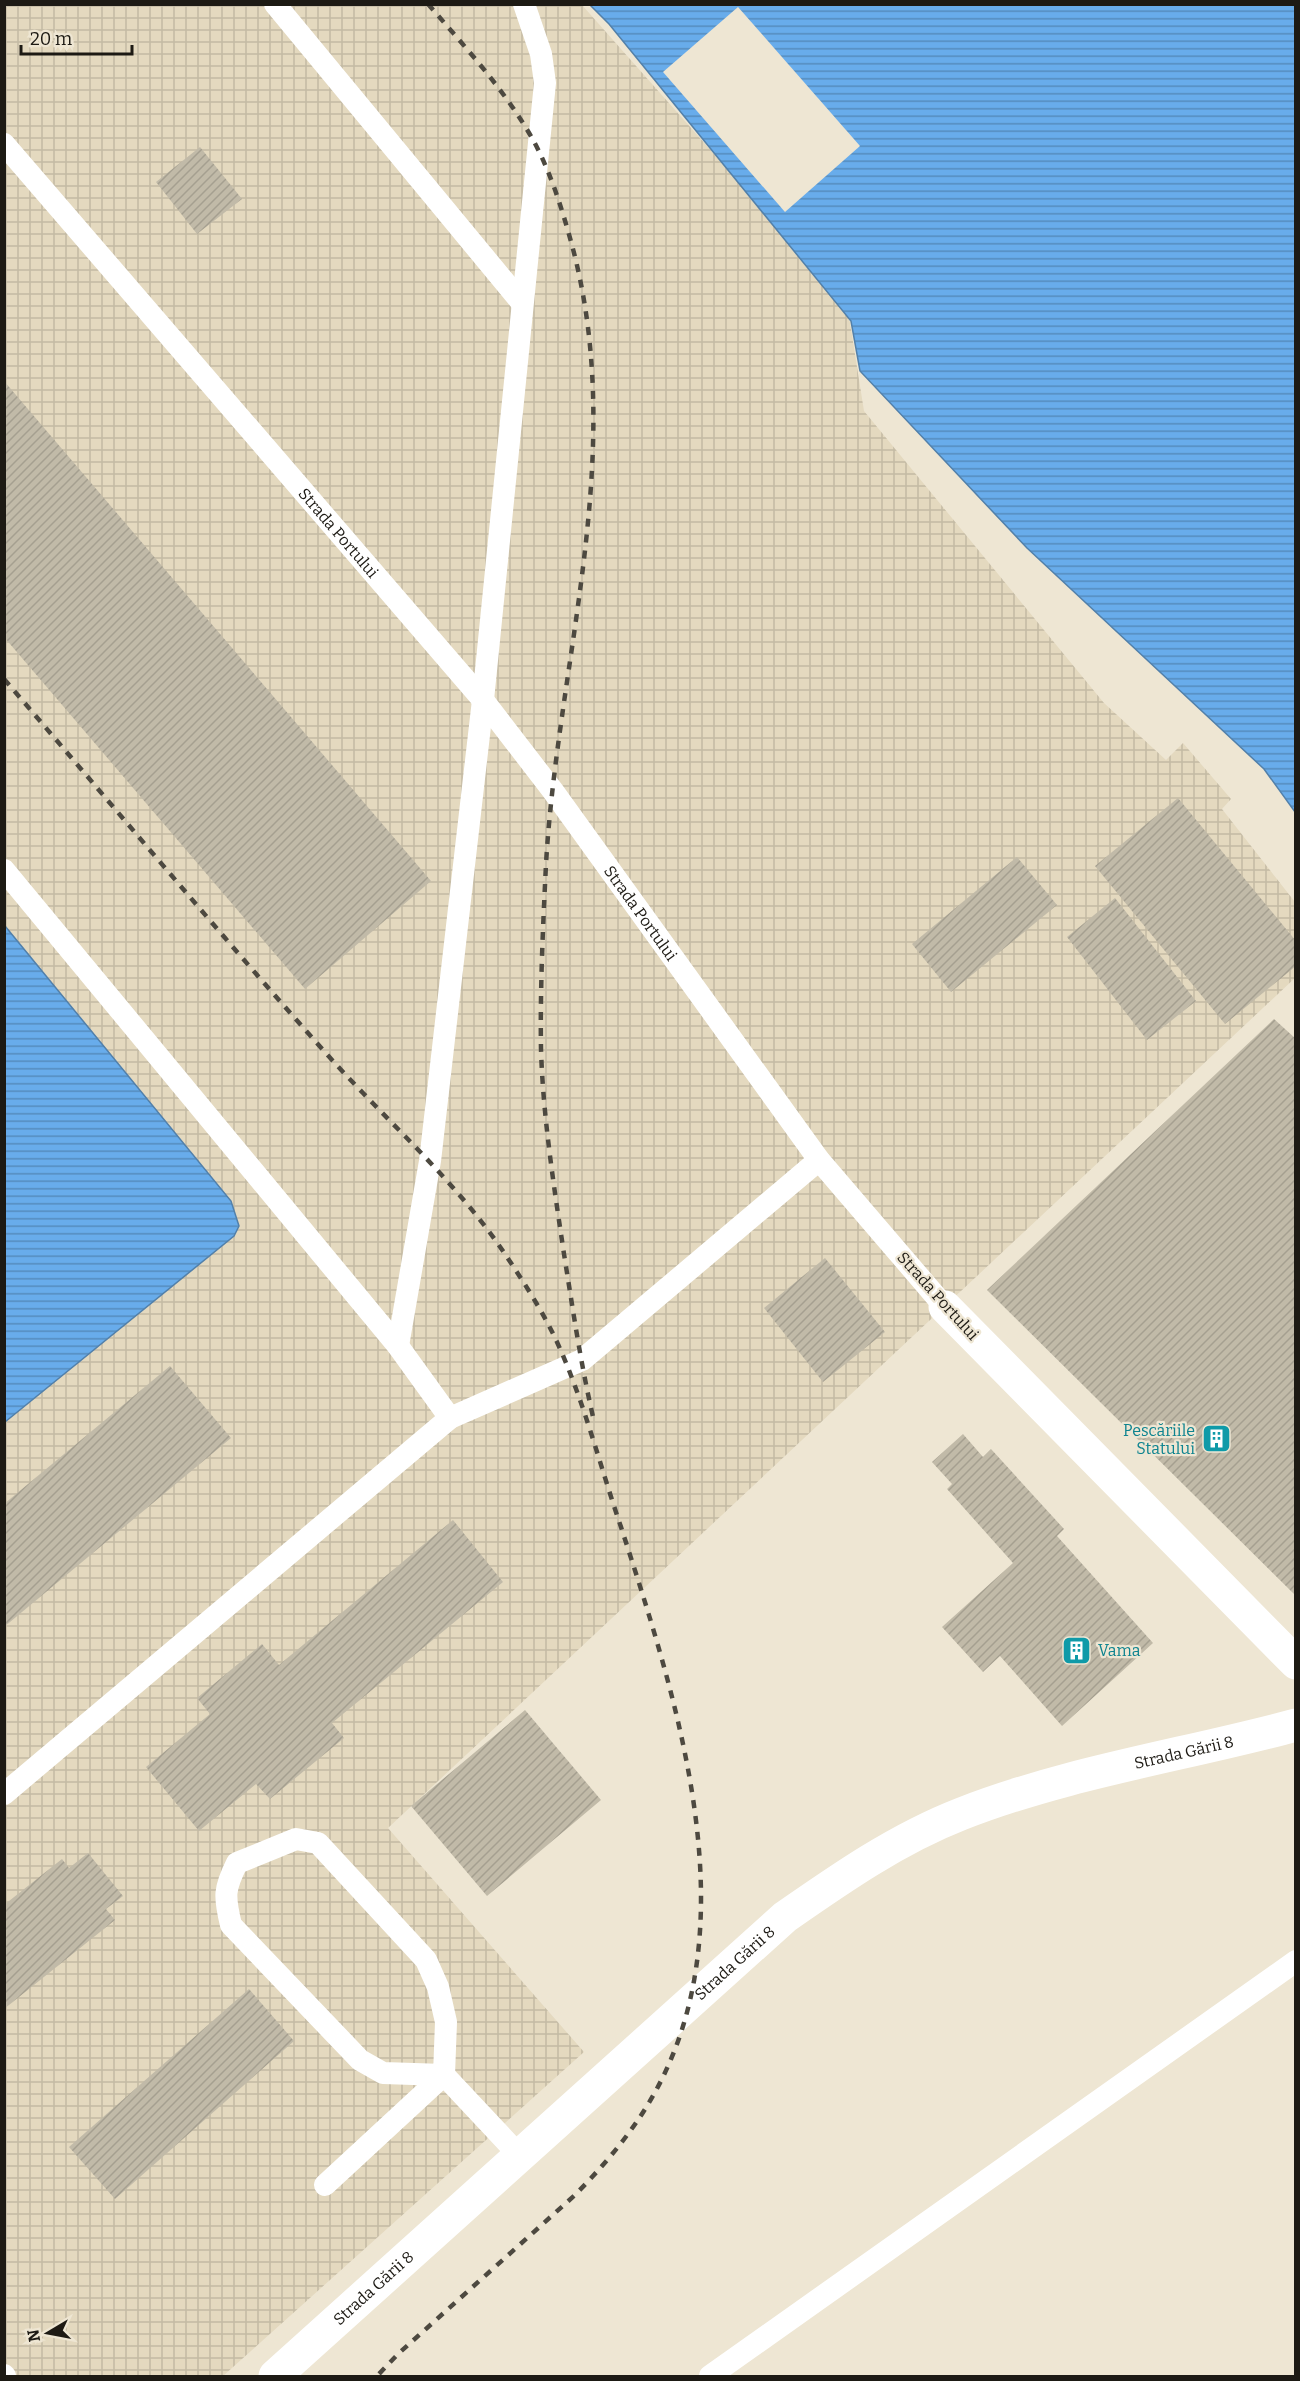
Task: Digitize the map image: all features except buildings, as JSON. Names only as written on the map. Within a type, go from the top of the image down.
[{"type":"main road","name":"Strada Portului","points":[[945,1306],[1296,1663]]},
{"type":"main road","name":"Strada Gării 8","points":[[275,2376],[785,1917],[854,1869],[920,1833],[961,1814],[1018,1795],[1090,1775],[1296,1725]]},
{"type":"lane","points":[[275,4],[522,303]]},
{"type":"lane","points":[[398,1346],[430,1161],[483,700],[545,83],[539,46],[524,4]]},
{"type":"lane","name":"Strada Portului","points":[[4,144],[483,700],[553,791],[819,1160],[945,1306]]},
{"type":"lane","points":[[4,870],[398,1346],[450,1418]]},
{"type":"lane","points":[[4,1794],[450,1418],[582,1360],[819,1160]]},
{"type":"lane","points":[[325,2185],[444,2075],[446,2022],[438,1987],[426,1960],[318,1843],[296,1839],[237,1863],[226,1884],[226,1903],[231,1925],[360,2060],[383,2073],[444,2075],[519,2155]]},
{"type":"lane","points":[[710,2376],[1296,1961]]},
{"type":"shaded area","points":[[5,5],[582,5],[847,304],[864,411],[1104,703],[1166,760],[1183,743],[1231,799],[1222,809],[1295,902],[1295,978],[388,1828],[584,2052],[223,2376],[5,2376]]},
{"type":"water","points":[[590,5],[1295,5],[1295,812],[1264,769],[1027,548],[860,371],[851,321],[609,24]]},
{"type":"water","points":[[5,926],[231,1201],[239,1226],[234,1236],[5,1422]]},
{"type":"pier","points":[[738,7],[860,146],[785,212],[663,72]]},
{"type":"railway","points":[[428,4],[497,85],[539,151],[556,192],[573,249],[588,326],[593,403],[591,480],[584,557],[553,787],[546,864],[541,1049],[553,1178],[585,1380],[594,1421]]},
{"type":"railway","points":[[4,679],[283,1005],[347,1077],[443,1176],[487,1229],[520,1277],[552,1331],[567,1364],[641,1590],[679,1726],[692,1795],[700,1865],[700,1934],[690,2002],[668,2066],[650,2102],[628,2135],[575,2195],[398,2354],[377,2376]]},
{"type":"place","name":"Pescăriile Statului","points":[[1216,1439]]},
{"type":"place","name":"Vama","points":[[1077,1650]]}]
